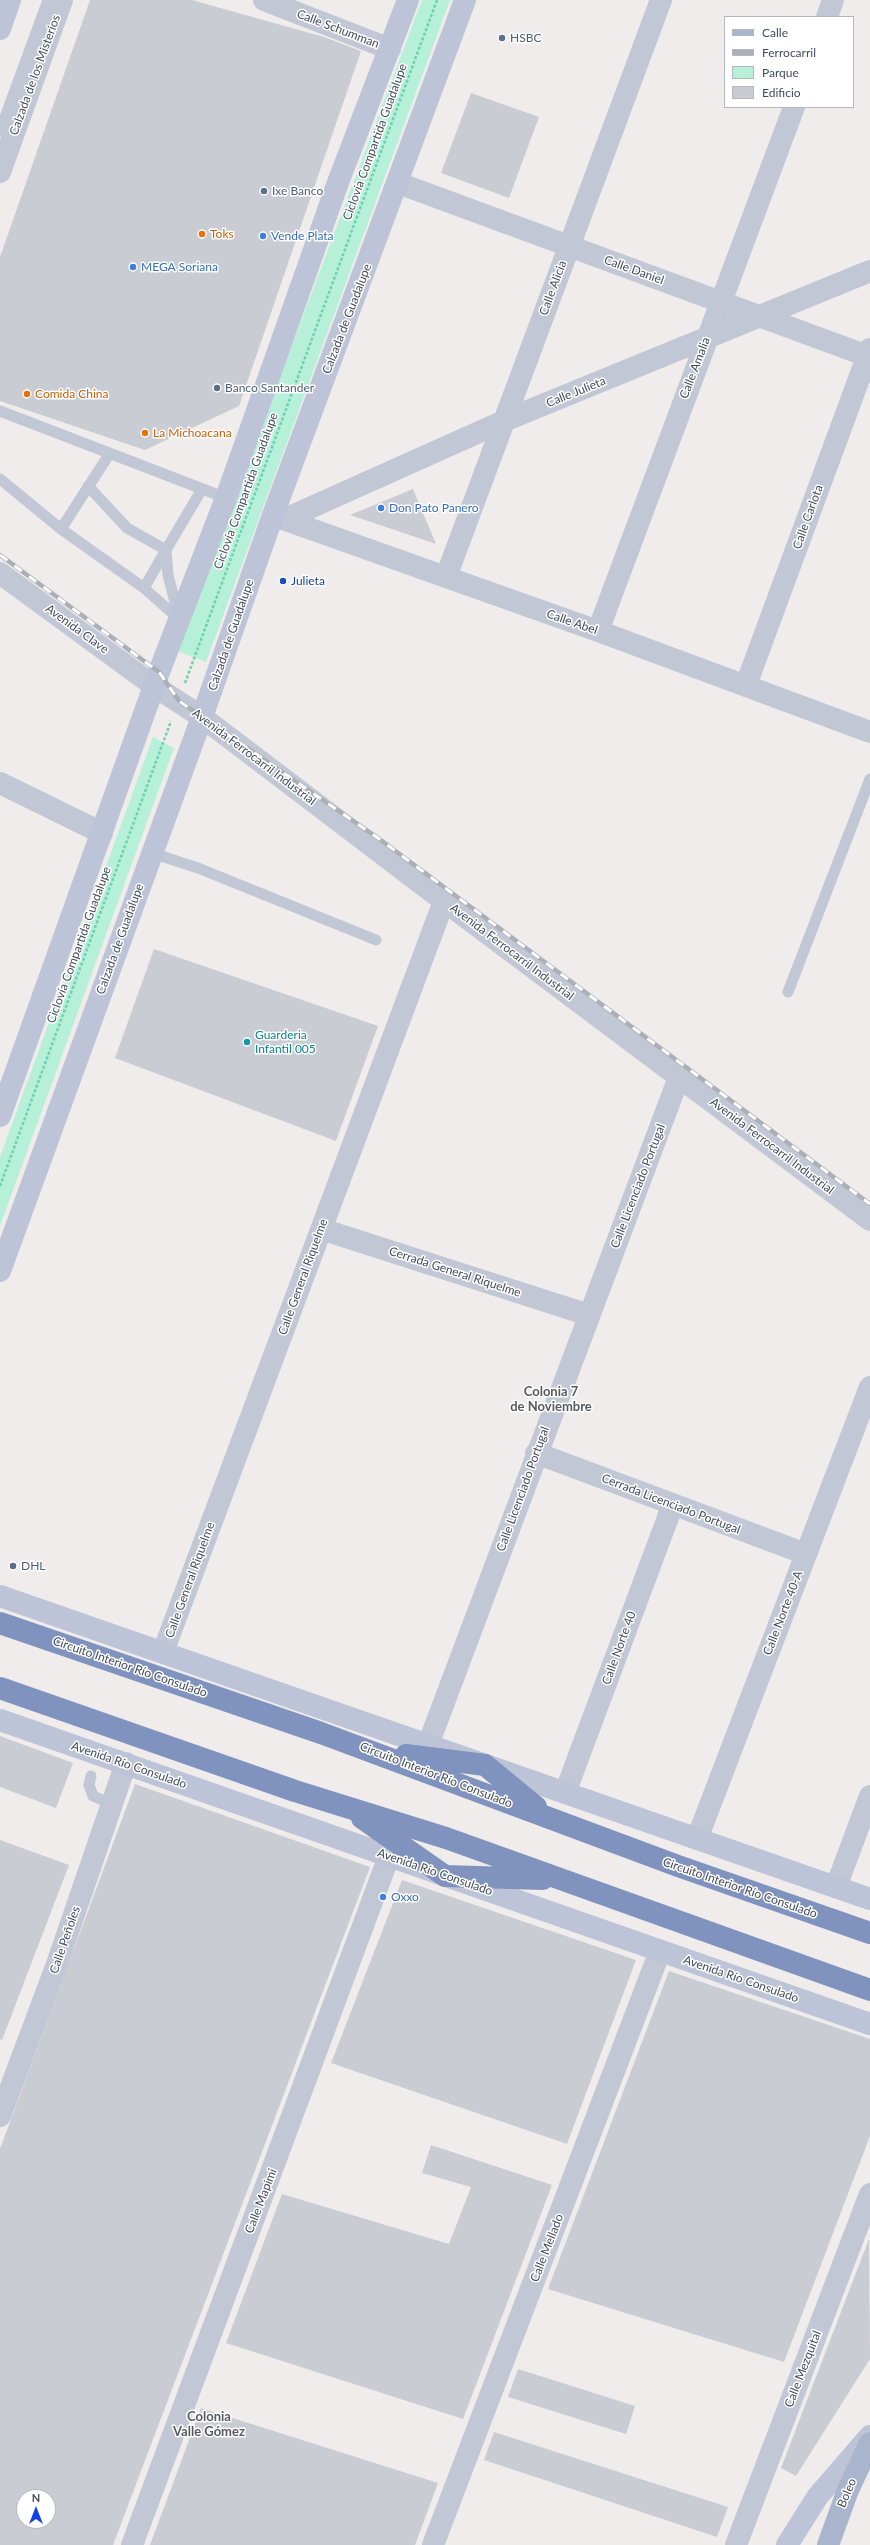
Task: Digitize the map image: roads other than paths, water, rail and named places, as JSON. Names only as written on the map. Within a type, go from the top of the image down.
[{"type":"highway","name":"Circuito Interior Río Consulado","points":[[0,1623],[372,1751],[678,1866],[870,1933]]},
{"type":"highway","points":[[0,1688],[214,1764],[446,1838],[713,1935],[870,1990]]},
{"type":"highway","points":[[372,1751],[485,1765],[551,1819]]},
{"type":"highway","points":[[348,1808],[445,1876],[564,1880]]},
{"type":"main road","points":[[0,29],[10,0]]},
{"type":"main road","points":[[0,1116],[154,686],[226,498],[337,186],[408,0]]},
{"type":"main road","name":"Calzada de Guadalupe","points":[[0,1271],[152,852],[279,517],[465,0]]},
{"type":"main road","points":[[0,1596],[870,1899]]},
{"type":"main road","name":"Avenida Río Consulado","points":[[0,1720],[870,2024]]},
{"type":"main road","points":[[787,2545],[818,2496],[870,2436]]},
{"type":"main road","name":"Boleo","points":[[828,2545],[848,2490],[870,2443]]},
{"type":"street","name":"Calzada de los Misterios","points":[[0,172],[62,0]]},
{"type":"street","name":"Calle Schumman","points":[[264,0],[390,49]]},
{"type":"street","name":"Calle Alicia","points":[[446,577],[506,420],[568,245],[661,0]]},
{"type":"street","points":[[827,16],[833,0]]},
{"type":"street","name":"Calle Amalia","points":[[598,631],[705,340],[722,303],[794,108]]},
{"type":"street","name":"Calle Daniel","points":[[398,183],[722,303],[869,354]]},
{"type":"street","name":"Calle Julieta","points":[[279,517],[506,420],[705,340],[870,271]]},
{"type":"street","name":"Calle Carlota","points":[[746,685],[869,354]]},
{"type":"street","name":"Calle Abel","points":[[279,517],[598,631],[870,732]]},
{"type":"street","name":"Avenida Clave","points":[[0,572],[154,686]]},
{"type":"street","name":"Avenida Ferrocarril Industrial","points":[[154,686],[202,717],[444,901],[870,1220]]},
{"type":"street","points":[[0,783],[102,833]]},
{"type":"street","name":"Calle General Riquelme","points":[[163,1652],[444,901]]},
{"type":"street","name":"Calle Licenciado Portugal","points":[[428,1745],[536,1453],[679,1077]]},
{"type":"street","name":"Cerrada General Riquelme","points":[[321,1229],[589,1315]]},
{"type":"street","name":"Calle Norte 40-A","points":[[697,1839],[870,1387]]},
{"type":"street","name":"Cerrada Licenciado Portugal","points":[[536,1453],[806,1554]]},
{"type":"street","name":"Calle Norte 40","points":[[565,1793],[673,1504]]},
{"type":"street","name":"Calle Peñoles","points":[[0,2116],[57,1964],[126,1763]]},
{"type":"street","points":[[836,1887],[870,1796]]},
{"type":"street","name":"Calle Mapimi","points":[[132,2545],[390,1856]]},
{"type":"street","name":"Calle Mellado","points":[[433,2545],[660,1951]]},
{"type":"street","name":"Calle Mezquital","points":[[736,2545],[870,2194]]},
{"type":"lane","points":[[0,131],[48,0]]},
{"type":"lane","points":[[0,411],[226,498]]},
{"type":"lane","points":[[61,529],[110,453]]},
{"type":"lane","points":[[0,479],[61,529],[144,588],[179,619]]},
{"type":"lane","points":[[88,486],[126,528],[166,550]]},
{"type":"lane","points":[[144,588],[202,489]]},
{"type":"lane","points":[[166,550],[168,575],[179,619]]},
{"type":"lane","points":[[788,992],[870,779]]},
{"type":"lane","points":[[152,852],[198,868],[376,940]]},
{"type":"lane","points":[[91,1776],[89,1785],[93,1796],[112,1804]]},
{"type":"railway","points":[[0,555],[159,672],[179,701],[378,838],[870,1204]]},
{"type":"place","name":"HSBC","points":[[502,38]]},
{"type":"place","name":"Ixe Banco","points":[[264,191]]},
{"type":"place","name":"Toks","points":[[202,234]]},
{"type":"place","name":"Vende Plata","points":[[263,236]]},
{"type":"place","name":"MEGA Soriana","points":[[133,267]]},
{"type":"place","name":"Banco Santander","points":[[217,388]]},
{"type":"place","name":"Comida China","points":[[27,394]]},
{"type":"place","name":"La Michoacana","points":[[145,433]]},
{"type":"place","name":"Don Pato Panero","points":[[381,508]]},
{"type":"place","name":"Julieta","points":[[283,581]]},
{"type":"place","name":"Guarderia Infantil 005","points":[[247,1042]]},
{"type":"place","name":"DHL","points":[[13,1566]]},
{"type":"place","name":"Oxxo","points":[[383,1897]]},
{"type":"district","name":"Colonia 7 de Noviembre","points":[[551,1400]]},
{"type":"district","name":"Colonia Valle Gómez","points":[[209,2424]]}]
